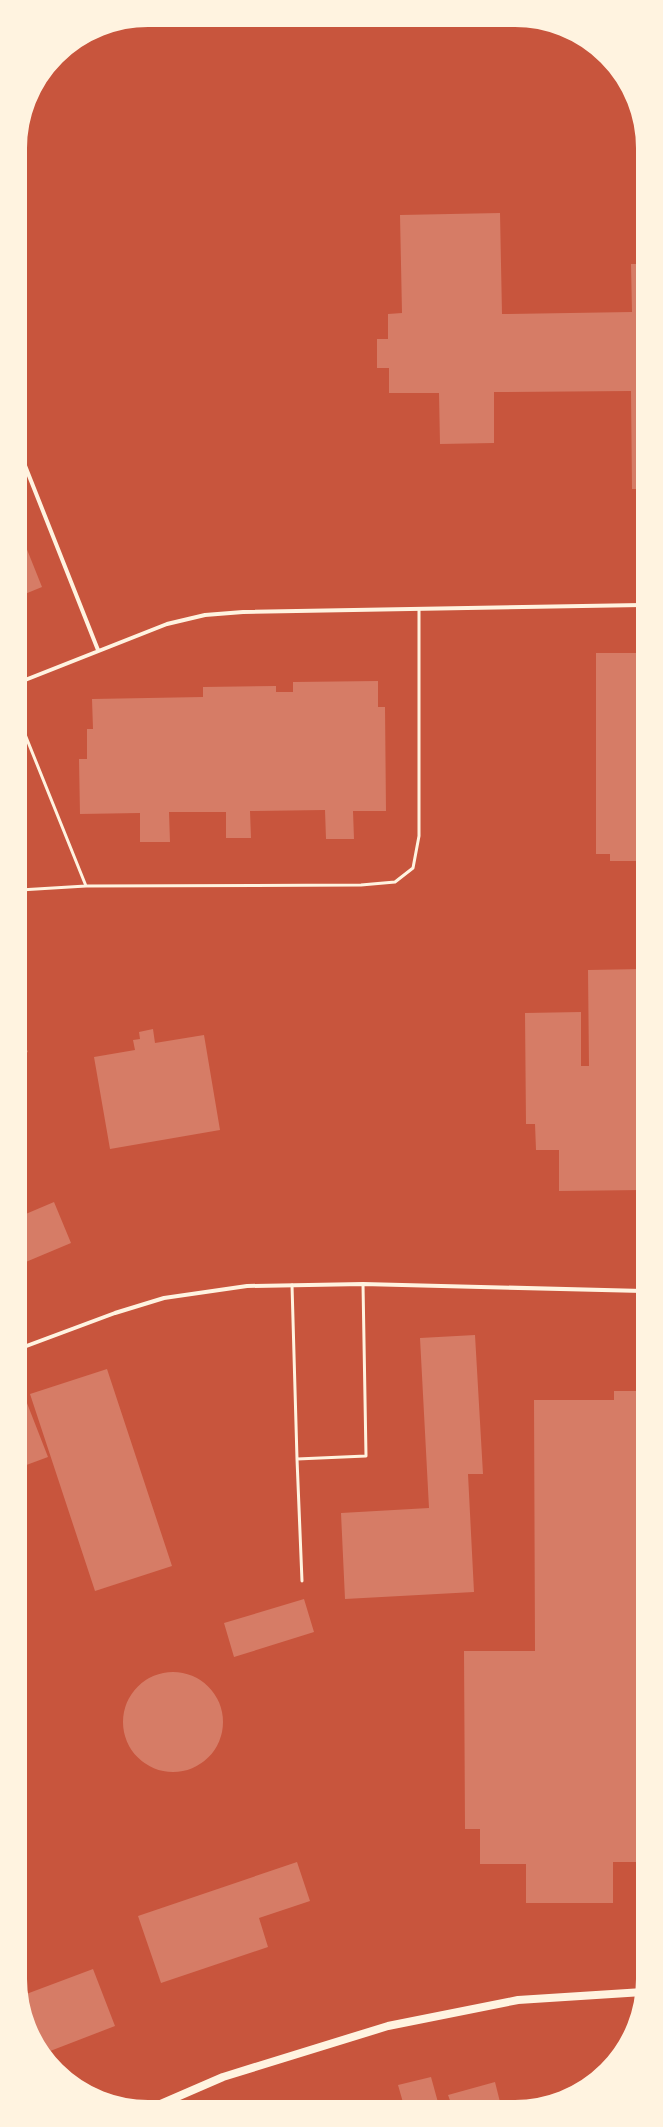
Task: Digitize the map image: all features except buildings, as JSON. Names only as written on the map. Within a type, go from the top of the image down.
[{"type":"main road","points":[[168,2101],[224,2077],[388,2026],[518,2000],[636,1992]]},
{"type":"street","points":[[26,468],[98,650]]},
{"type":"street","points":[[26,680],[167,624],[205,615],[243,612],[637,605]]},
{"type":"street","points":[[26,1346],[115,1313],[164,1298],[246,1286],[363,1284],[637,1291]]},
{"type":"lane","points":[[26,890],[86,886],[361,885],[395,882],[413,868],[419,836],[419,609]]},
{"type":"lane","points":[[26,737],[86,886]]},
{"type":"lane","points":[[297,1459],[366,1456],[363,1284]]},
{"type":"lane","points":[[292,1285],[302,1581]]}]
